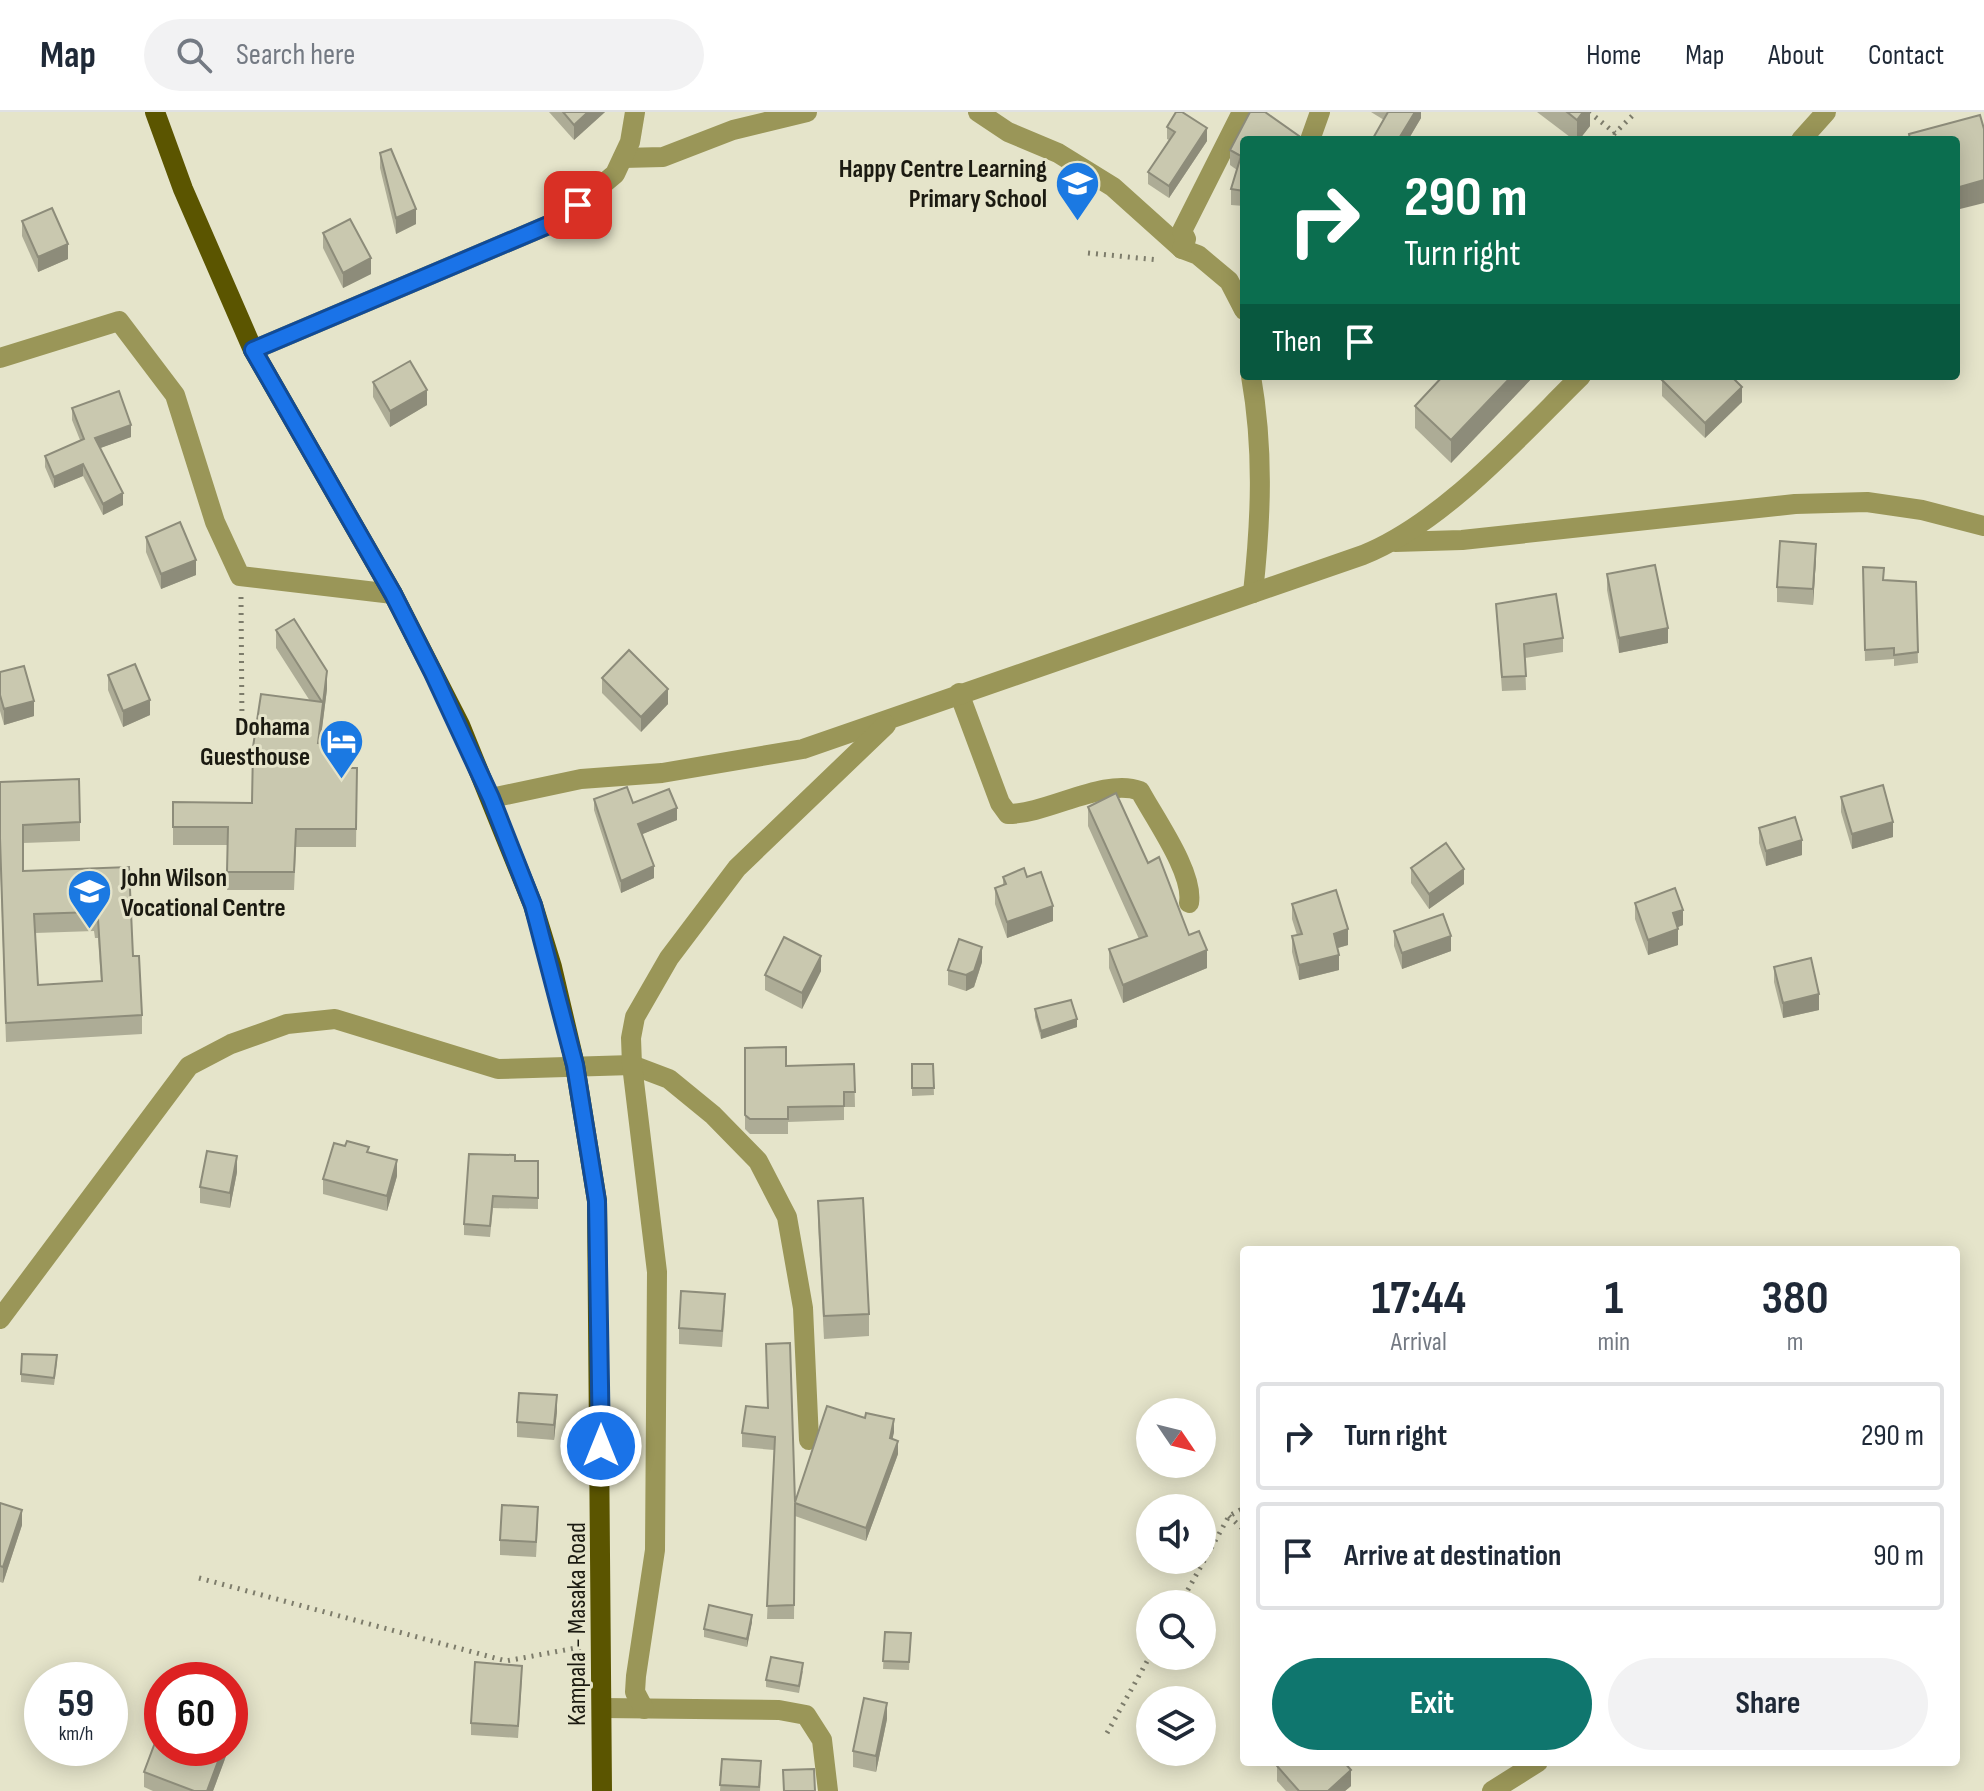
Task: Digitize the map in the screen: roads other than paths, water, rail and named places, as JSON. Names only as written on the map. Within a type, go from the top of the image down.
[{"type":"main road","name":"Kampala - Masaka Road","points":[[155,112],[183,189],[253,350],[393,594],[460,725],[533,905],[575,1065],[597,1201],[602,1791]]},
{"type":"street","points":[[253,350],[560,220],[615,174],[630,142],[635,112]]},
{"type":"street","points":[[623,158],[663,157],[733,130],[807,112]]},
{"type":"street","points":[[978,112],[1008,132],[1058,153],[1113,187],[1182,249],[1198,255],[1229,281],[1240,302]]},
{"type":"street","points":[[1182,249],[1186,239],[1182,231],[1242,112]]},
{"type":"street","points":[[1311,136],[1320,112]]},
{"type":"street","points":[[1805,136],[1826,112]]},
{"type":"street","points":[[0,358],[119,321],[175,395],[215,522],[240,576],[393,594]]},
{"type":"street","points":[[1252,380],[1260,427],[1262,496],[1253,593]]},
{"type":"street","points":[[491,798],[581,779],[662,773],[803,749],[1395,542],[1436,511],[1577,380]]},
{"type":"street","points":[[1395,542],[1462,540],[1795,504],[1867,502],[1922,510],[1984,526]]},
{"type":"street","points":[[959,693],[1000,803],[1008,814],[1022,814],[1101,791],[1129,787],[1140,791],[1186,876],[1191,891],[1189,903]]},
{"type":"street","points":[[644,1709],[635,1692],[655,1550],[657,1272],[632,1065],[631,1038],[635,1017],[669,958],[737,868],[892,719]]},
{"type":"street","points":[[0,1319],[189,1066],[231,1044],[287,1024],[335,1019],[498,1069],[632,1065],[669,1079],[713,1115],[758,1161],[787,1217],[803,1308],[809,1440]]},
{"type":"street","points":[[602,1708],[779,1710],[806,1715],[822,1740],[828,1791]]},
{"type":"street","points":[[1492,1791],[1532,1766]]},
{"type":"place","name":"Happy Centre Learning Primary School","points":[[1078,222]]},
{"type":"place","name":"Dohama Guesthouse","points":[[341,780]]},
{"type":"place","name":"John Wilson Vocational Centre","points":[[90,931]]}]
